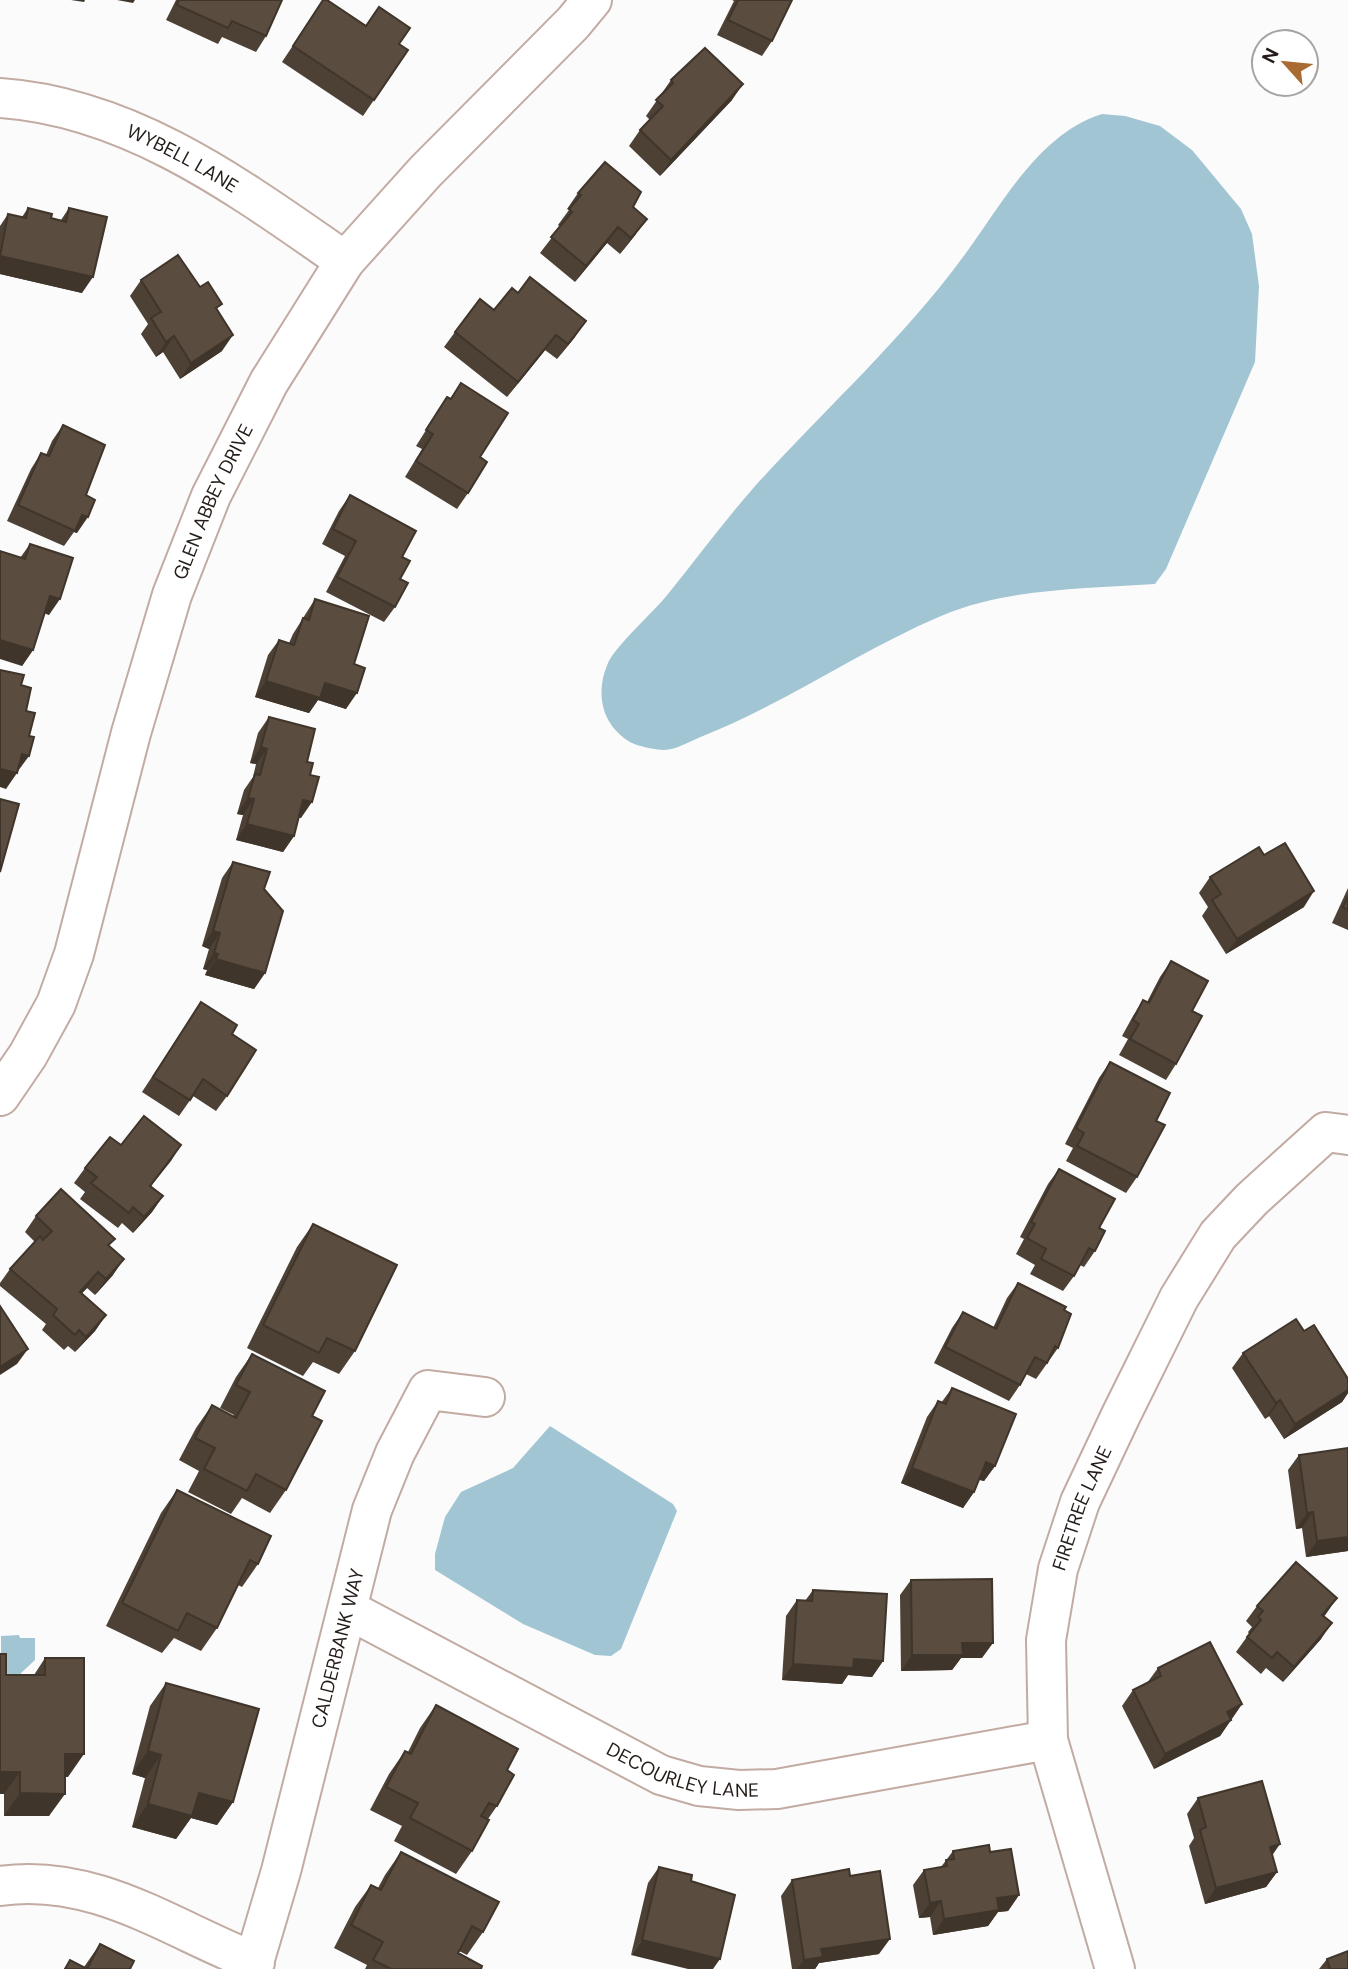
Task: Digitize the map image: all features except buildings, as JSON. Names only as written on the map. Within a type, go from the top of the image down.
[{"type":"street","name":"GLEN ABBEY DRIVE","points":[[0,1096],[28,1055],[56,1004],[69,967],[172,595],[211,496],[269,382],[345,261],[425,172],[573,23],[592,0]]},
{"type":"street","name":"WYBELL LANE","points":[[0,98],[120,125],[174,149],[227,180],[345,261]]},
{"type":"street","name":"FIRETREE LANE","points":[[1115,1969],[1048,1741],[1046,1640],[1058,1569],[1080,1502],[1121,1415],[1180,1298],[1218,1235],[1252,1199],[1326,1132],[1348,1135]]},
{"type":"street","name":"CALDERBANK WAY","points":[[253,1966],[349,1610],[372,1510],[395,1452],[428,1390],[485,1397]]},
{"type":"street","name":"DECOURLEY LANE","points":[[349,1610],[640,1766],[699,1786],[739,1790],[777,1788],[1048,1741]]},
{"type":"street","points":[[0,1886],[55,1885],[94,1892],[145,1911],[253,1966]]},
{"type":"water","points":[[1102,114],[1125,116],[1160,126],[1192,150],[1241,209],[1252,234],[1259,286],[1255,362],[1166,569],[1155,584],[1046,591],[966,607],[911,630],[764,708],[679,747],[669,750],[651,749],[620,735],[612,727],[603,707],[602,685],[612,656],[668,594],[756,485],[915,317],[1040,155],[1079,124]]},
{"type":"water","points":[[550,1426],[673,1504],[677,1511],[621,1649],[611,1656],[595,1655],[523,1624],[435,1570],[435,1554],[445,1517],[461,1492],[513,1468]]},
{"type":"water","points":[[19,1635],[20,1638],[35,1638],[35,1660],[19,1675],[1,1673],[1,1636]]}]
